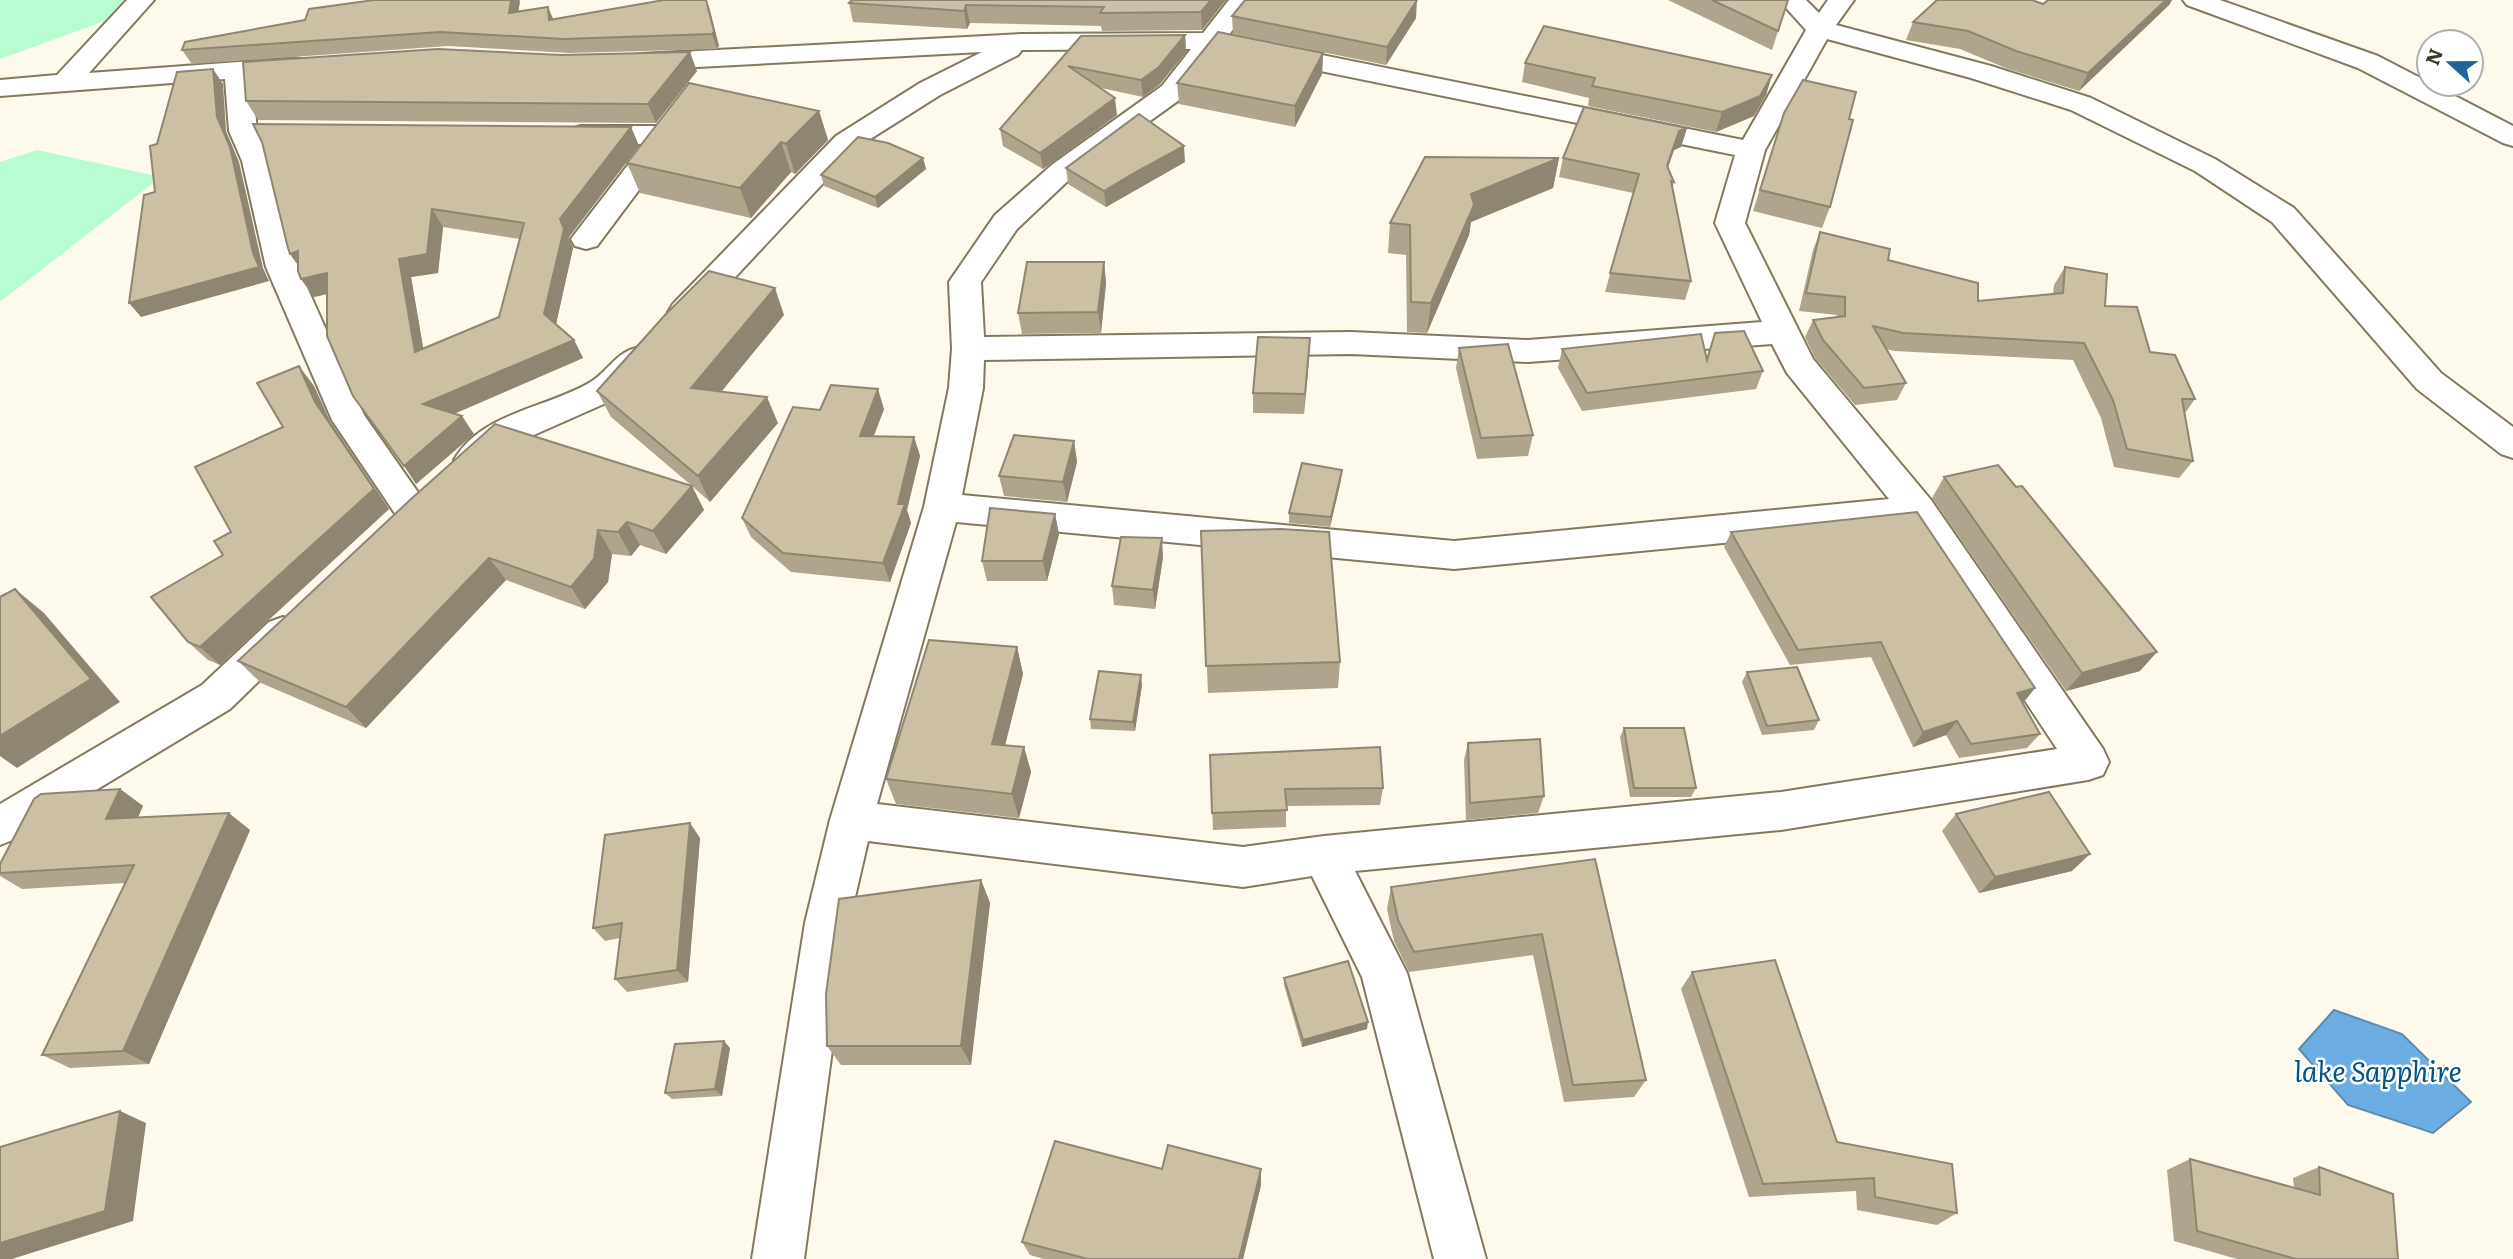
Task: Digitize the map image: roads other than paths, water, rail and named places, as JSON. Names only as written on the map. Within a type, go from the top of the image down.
[{"type":"street","points":[[66,82],[141,0]]},
{"type":"street","points":[[778,1259],[827,923],[851,820],[942,507],[966,388],[968,349],[965,282],[1006,222],[1063,170],[1172,92],[1242,0]]},
{"type":"street","points":[[1792,0],[1819,29],[1981,72],[2081,104],[2205,165],[2283,215],[2429,381],[2513,444]]},
{"type":"street","points":[[851,820],[1243,867],[1324,855],[1781,811],[2088,762],[1918,510],[1799,365],[1730,223],[1751,150],[1819,29],[1841,0]]},
{"type":"street","points":[[2196,0],[2368,62],[2513,137]]},
{"type":"street","points":[[611,63],[715,70],[1022,42],[1210,41],[1751,150]]},
{"type":"street","points":[[238,70],[257,131],[257,161],[282,267],[349,419],[403,520],[497,437],[603,391],[697,299],[846,142],[930,89],[1022,42]]},
{"type":"street","points":[[0,88],[317,65]]},
{"type":"street","points":[[555,135],[674,124],[586,239]]},
{"type":"street","points":[[968,349],[1351,343],[1528,351],[1782,332]]},
{"type":"street","points":[[942,507],[1454,555],[1918,510]]},
{"type":"street","points":[[0,826],[216,696],[305,613]]},
{"type":"street","points":[[1324,855],[1384,973],[1460,1259]]},
{"type":"water","name":"lake Sapphire","points":[[2334,1010],[2402,1034],[2471,1102],[2433,1133],[2348,1105],[2299,1049]]}]
